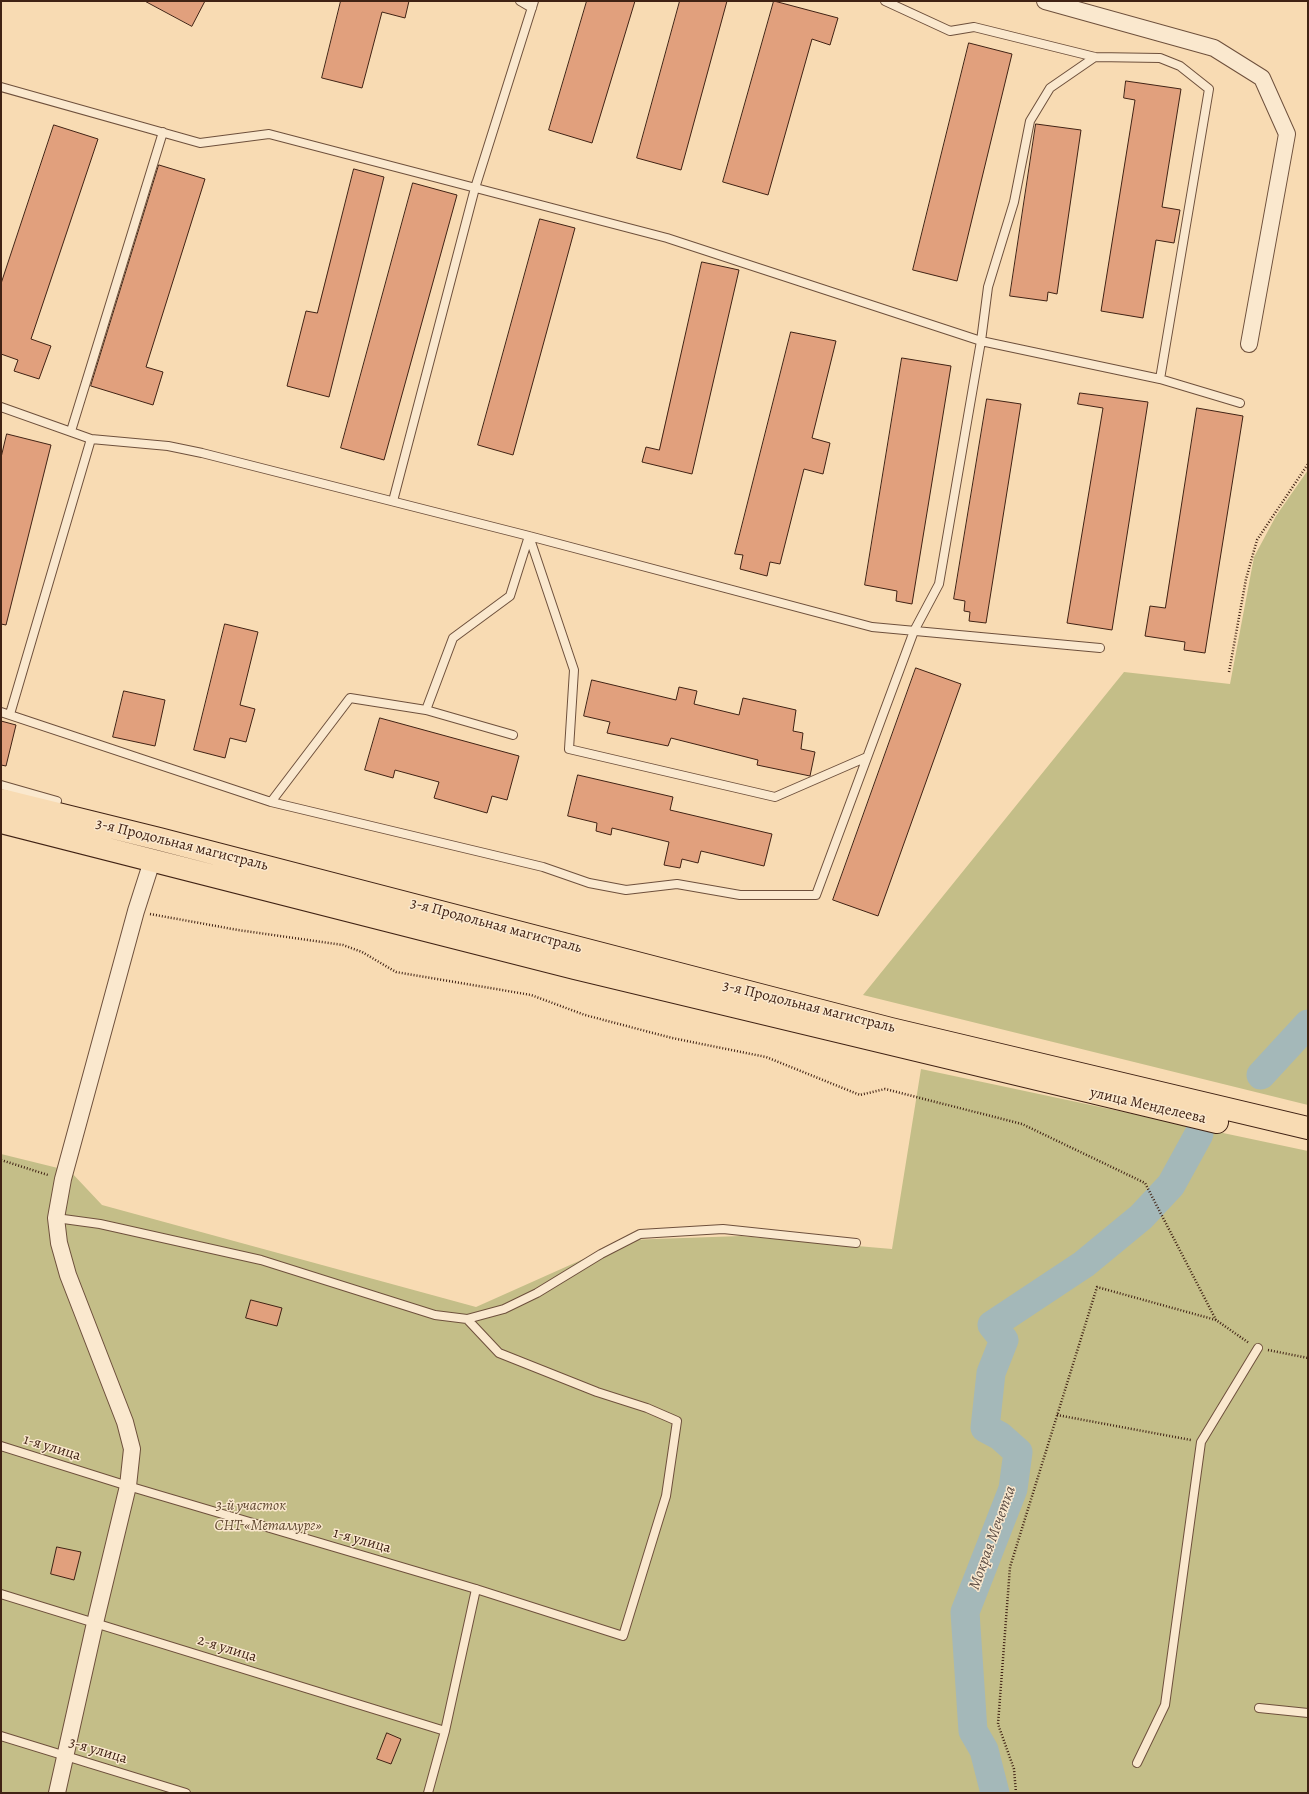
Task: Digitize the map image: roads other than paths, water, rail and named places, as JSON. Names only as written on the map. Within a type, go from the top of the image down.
[{"type":"highway","name":"3-я Продольная магистраль","points":[[1,800],[159,839],[891,1029],[989,1060]]},
{"type":"highway","name":"3-я Продольная магистраль","points":[[1,822],[575,968],[989,1060]]},
{"type":"highway","name":"улица Менделеева","points":[[989,1060],[1308,1128]]},
{"type":"highway","name":"улица Менделеева","points":[[989,1060],[1308,1144]]},
{"type":"street","points":[[1045,1],[1214,48],[1262,78],[1287,134],[1249,344]]},
{"type":"street","points":[[57,1793],[64,1756],[128,1486],[132,1449],[125,1422],[68,1275],[59,1243],[56,1218],[63,1179],[136,911],[152,861]]},
{"type":"lane","points":[[393,501],[475,188],[533,4],[520,1]]},
{"type":"lane","points":[[885,1],[950,31],[974,27],[1095,57],[1160,58],[1180,66],[1209,89],[1160,379]]},
{"type":"lane","points":[[1,712],[271,802],[543,867],[590,883],[626,890],[677,884],[740,895],[816,895],[914,631],[939,584],[981,341],[988,287],[1014,202],[1030,121],[1050,88],[1095,57]]},
{"type":"lane","points":[[1,87],[200,143],[269,134],[667,238],[981,341],[1160,379],[1240,403]]},
{"type":"lane","points":[[71,431],[163,132]]},
{"type":"lane","points":[[1,406],[91,438],[168,446],[202,453],[529,536],[872,627],[1100,648]]},
{"type":"lane","points":[[10,714],[91,438]]},
{"type":"lane","points":[[426,710],[452,638],[510,596],[529,536]]},
{"type":"lane","points":[[529,536],[574,670],[569,750],[775,797],[867,757]]},
{"type":"lane","points":[[271,802],[350,698],[426,710],[513,735]]},
{"type":"lane","points":[[1,785],[57,801]]},
{"type":"lane","points":[[56,1218],[100,1224],[262,1260],[435,1315],[467,1319],[504,1309],[537,1292],[594,1257],[640,1234],[723,1229],[856,1243]]},
{"type":"lane","name":"1-я улица","points":[[1,1446],[128,1486],[476,1589],[623,1636],[666,1496],[677,1421],[647,1408],[597,1392],[499,1353],[467,1319]]},
{"type":"lane","points":[[1137,1763],[1165,1705],[1201,1442],[1258,1348]]},
{"type":"lane","points":[[428,1793],[445,1731],[476,1589]]},
{"type":"lane","name":"2-я улица","points":[[1,1594],[445,1731]]},
{"type":"lane","points":[[1259,1708],[1308,1713]]},
{"type":"lane","name":"3-я улица","points":[[1,1736],[186,1793]]},
{"type":"waterway","name":"Мокрая Мечетка","points":[[1261,1075],[1308,1024]]},
{"type":"waterway","name":"Мокрая Мечетка","points":[[995,1793],[984,1750],[973,1731],[965,1612],[1013,1489],[1018,1452],[1000,1436],[985,1428],[991,1373],[1004,1340],[992,1325],[1084,1264],[1141,1217],[1171,1185],[1199,1134]]},
{"type":"park label","name":"3-й участок","points":[[251,1506]]},
{"type":"park label","name":"СНТ «Металлург»","points":[[268,1526]]}]
